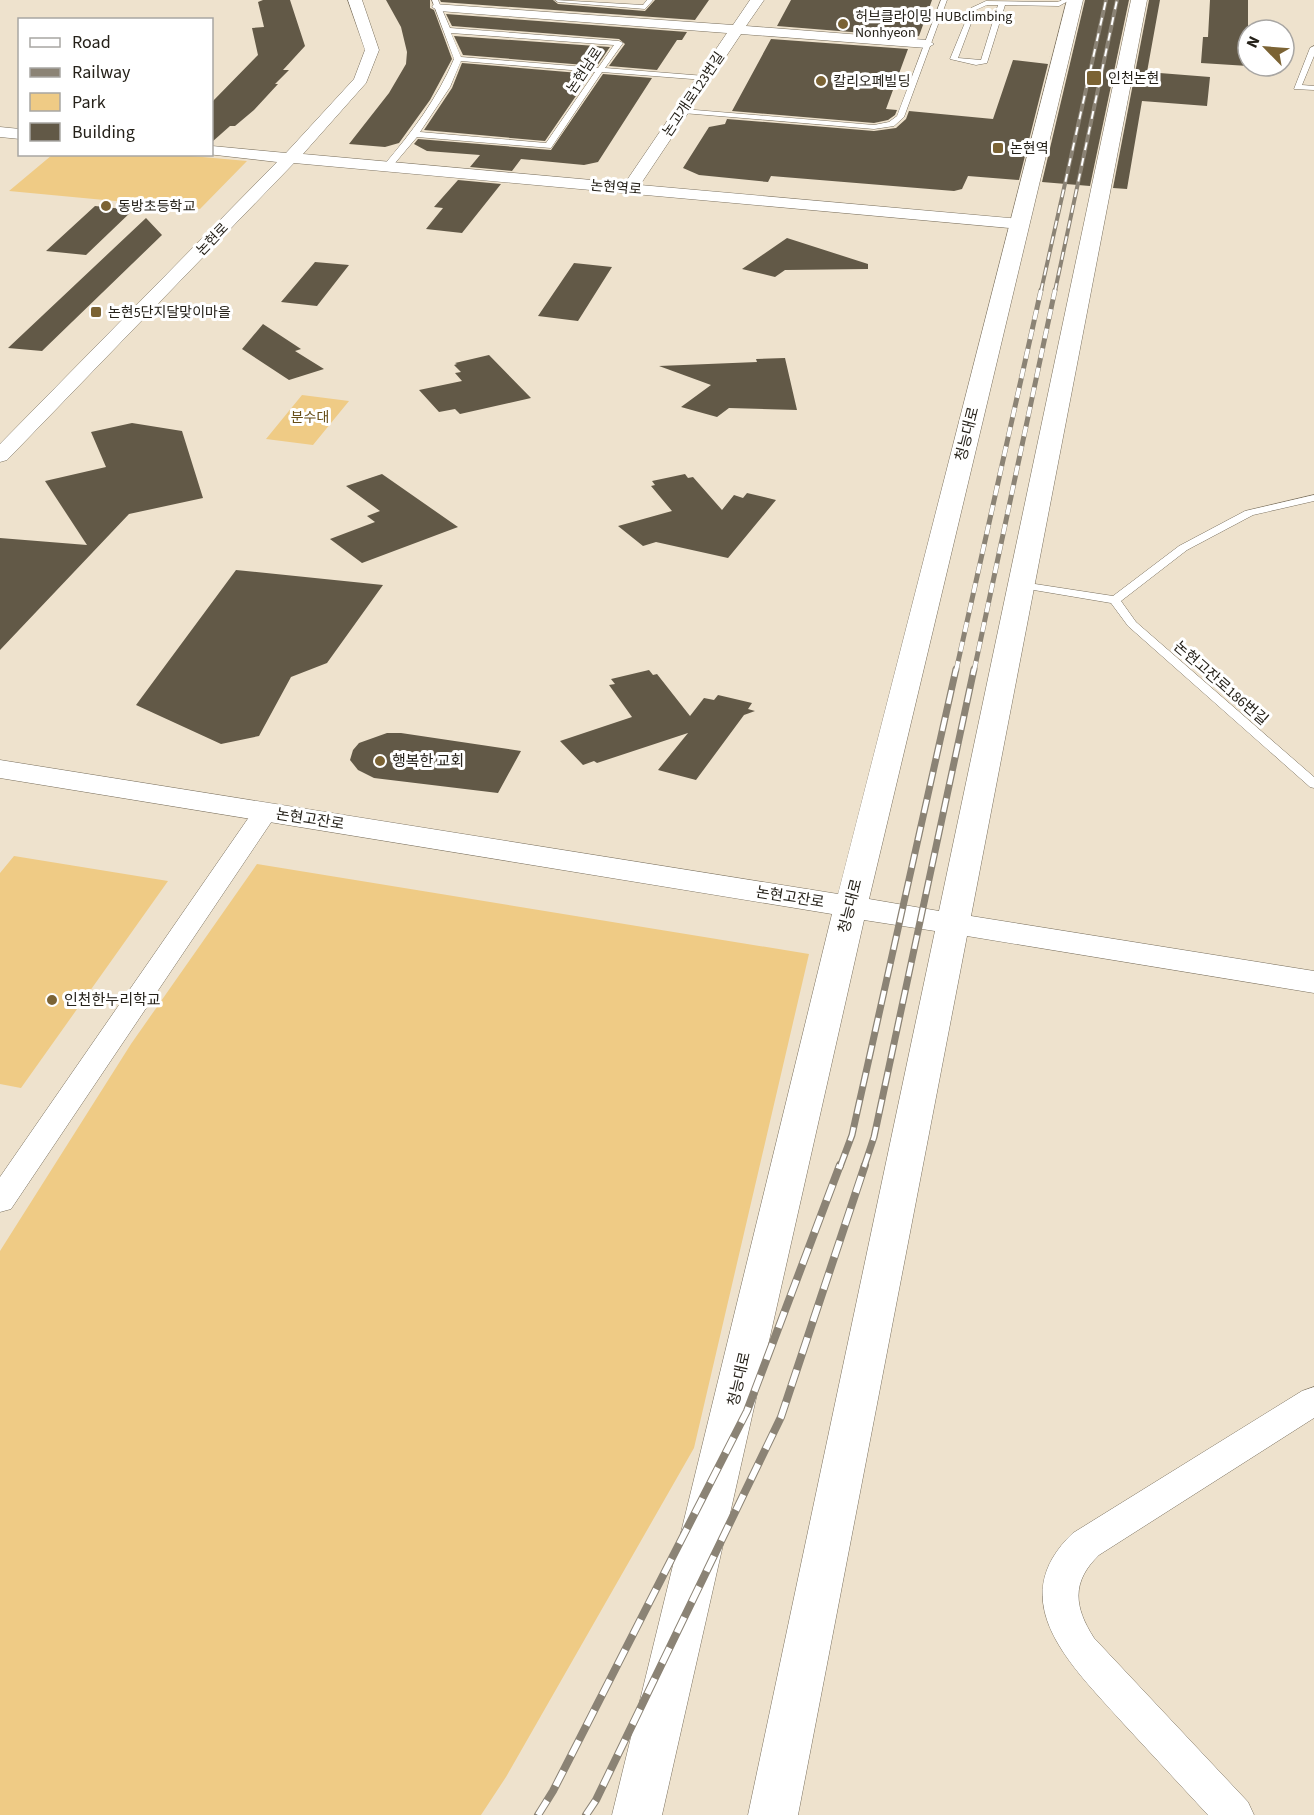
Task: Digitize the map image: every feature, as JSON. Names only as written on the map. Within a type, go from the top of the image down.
[{"type":"main road","name":"청능대로","points":[[637,1815],[850,907],[1075,0]]},
{"type":"main road","points":[[773,1815],[1139,0]]},
{"type":"main road","name":"논현고잔로","points":[[0,769],[1314,982]]},
{"type":"street","name":"논현로","points":[[0,456],[333,114],[361,80],[372,50],[355,0]]},
{"type":"street","name":"논고개로123번길","points":[[629,189],[757,0]]},
{"type":"street","points":[[437,4],[927,44]]},
{"type":"street","points":[[0,132],[18,134]]},
{"type":"street","name":"논현역로","points":[[213,151],[1020,224]]},
{"type":"street","name":"논현고잔로","points":[[0,1201],[265,812]]},
{"type":"street","points":[[1234,1815],[1081,1650],[1066,1628],[1061,1605],[1062,1584],[1068,1564],[1086,1544],[1314,1401]]},
{"type":"lane","points":[[558,0],[645,7],[650,0]]},
{"type":"lane","points":[[682,111],[874,127],[891,124],[900,117],[944,0]]},
{"type":"lane","points":[[1002,4],[984,61],[976,63],[954,59],[973,9],[986,3],[1059,4],[1067,0]]},
{"type":"lane","points":[[387,167],[415,134],[447,87],[458,58],[437,4]]},
{"type":"lane","name":"논현남로","points":[[415,134],[548,146],[619,43],[446,30]]},
{"type":"lane","points":[[1314,48],[1297,87],[1314,88]]},
{"type":"lane","points":[[458,58],[705,78]]},
{"type":"lane","points":[[1022,585],[1115,600],[1183,548],[1249,513],[1314,498]]},
{"type":"lane","name":"논현고잔로186번길","points":[[1115,600],[1131,624],[1314,784]]},
{"type":"green space","points":[[51,156],[191,156],[247,161],[200,209],[9,191]]},
{"type":"green space","name":"분수대","points":[[302,395],[349,401],[313,445],[266,439]]},
{"type":"green space","name":"인천한누리학교","points":[[14,856],[168,881],[21,1088],[0,1084],[0,873]]},
{"type":"green space","points":[[257,864],[809,954],[694,1448],[506,1777],[481,1815],[0,1815],[0,1251],[131,1044]]},
{"type":"building","points":[[290,0],[305,46],[283,70],[289,70],[275,84],[278,84],[254,110],[213,141],[213,101],[258,55],[252,28],[264,27],[258,2]]},
{"type":"building","points":[[386,0],[430,0],[430,8],[434,10],[452,59],[430,100],[399,143],[385,147],[349,144],[389,93],[406,64],[407,52],[401,27]]},
{"type":"building","points":[[440,0],[553,0],[558,4],[645,11],[655,0],[709,0],[695,20],[441,2]]},
{"type":"building","points":[[791,0],[932,0],[919,36],[913,37],[777,26]]},
{"type":"building","points":[[1085,0],[1129,0],[1090,186],[1042,182]]},
{"type":"building","points":[[1149,0],[1160,0],[1147,72],[1210,77],[1207,106],[1142,101],[1127,189],[1113,188]]},
{"type":"building","points":[[1210,0],[1248,0],[1248,18],[1236,18],[1236,65],[1201,63],[1203,37],[1208,37]]},
{"type":"building","points":[[446,14],[687,32],[682,40],[677,40],[657,70],[609,66],[625,44],[619,39],[452,26]]},
{"type":"building","points":[[454,36],[610,47],[597,66],[463,55]]},
{"type":"building","name":"칼리오페빌딩","points":[[771,39],[908,49],[886,109],[897,110],[895,115],[888,120],[874,123],[732,111]]},
{"type":"building","points":[[1013,60],[1048,64],[1019,180],[968,176],[962,189],[954,191],[771,176],[768,182],[699,175],[683,168],[709,127],[725,124],[727,119],[874,131],[896,128],[906,119],[909,111],[993,119]]},
{"type":"building","points":[[462,63],[591,74],[545,141],[424,130],[452,88]]},
{"type":"building","points":[[603,74],[652,78],[598,162],[584,165],[521,159],[512,171],[470,167],[480,155],[427,151],[414,144],[418,139],[551,150]]},
{"type":"building","points":[[458,180],[501,184],[462,233],[426,229],[443,208],[434,207]]},
{"type":"building","points":[[95,206],[133,210],[86,255],[46,251]]},
{"type":"building","points":[[146,218],[162,235],[42,351],[8,348]]},
{"type":"building","points":[[787,238],[868,264],[868,269],[785,270],[775,277],[742,269]]},
{"type":"building","points":[[315,262],[349,265],[317,306],[281,302]]},
{"type":"building","points":[[574,263],[612,267],[578,321],[538,316]]},
{"type":"building","points":[[263,324],[301,349],[295,351],[324,369],[289,380],[242,349]]},
{"type":"building","points":[[489,355],[531,398],[460,414],[455,409],[439,412],[419,390],[462,381],[455,373],[461,372],[454,365],[457,364],[455,363]]},
{"type":"building","points":[[785,358],[797,410],[729,408],[717,417],[681,407],[711,385],[659,366],[757,362],[756,359]]},
{"type":"building","points":[[132,423],[182,431],[203,498],[129,514],[0,650],[0,538],[87,545],[45,481],[106,467],[91,432]]},
{"type":"building","points":[[382,474],[458,527],[362,563],[330,539],[375,522],[367,516],[380,511],[346,486]]},
{"type":"building","points":[[685,474],[688,478],[693,477],[722,510],[734,495],[743,498],[747,493],[776,500],[728,558],[656,542],[643,546],[618,526],[672,511],[651,486],[655,485],[652,481]]},
{"type":"building","points":[[236,570],[383,585],[327,663],[291,677],[259,736],[221,744],[136,705]]},
{"type":"building","points":[[649,670],[653,675],[657,674],[690,716],[704,698],[714,700],[718,695],[752,703],[748,709],[755,711],[744,715],[696,780],[658,770],[688,733],[597,763],[594,761],[583,765],[560,741],[632,717],[609,685],[615,684],[611,679]]},
{"type":"building","points":[[387,733],[401,733],[521,751],[498,793],[374,778],[358,770],[350,760],[353,750],[359,743]]},
{"type":"railway","points":[[1041,291],[1106,0]]},
{"type":"railway","points":[[1055,291],[1117,0]]},
{"type":"railway","points":[[956,671],[1041,290]]},
{"type":"railway","points":[[974,671],[1055,290]]},
{"type":"railway","points":[[840,1167],[852,1135],[956,669]]},
{"type":"railway","points":[[864,1167],[874,1137],[974,669]]},
{"type":"railway","points":[[538,1815],[553,1791],[747,1411],[840,1165]]},
{"type":"railway","points":[[586,1815],[596,1800],[781,1417],[865,1165]]},
{"type":"place","name":"허브클라이밍 HUBclimbing Nonhyeon","points":[[843,24]]},
{"type":"place","name":"인천논현","points":[[1094,78]]},
{"type":"place","name":"칼리오페빌딩","points":[[821,81]]},
{"type":"place","name":"논현역","points":[[998,148]]},
{"type":"place","name":"동방초등학교","points":[[106,206]]},
{"type":"place","name":"논현5단지달맞이마을","points":[[96,312]]},
{"type":"place","name":"행복한 교회","points":[[380,761]]},
{"type":"place","name":"인천한누리학교","points":[[52,1000]]}]
